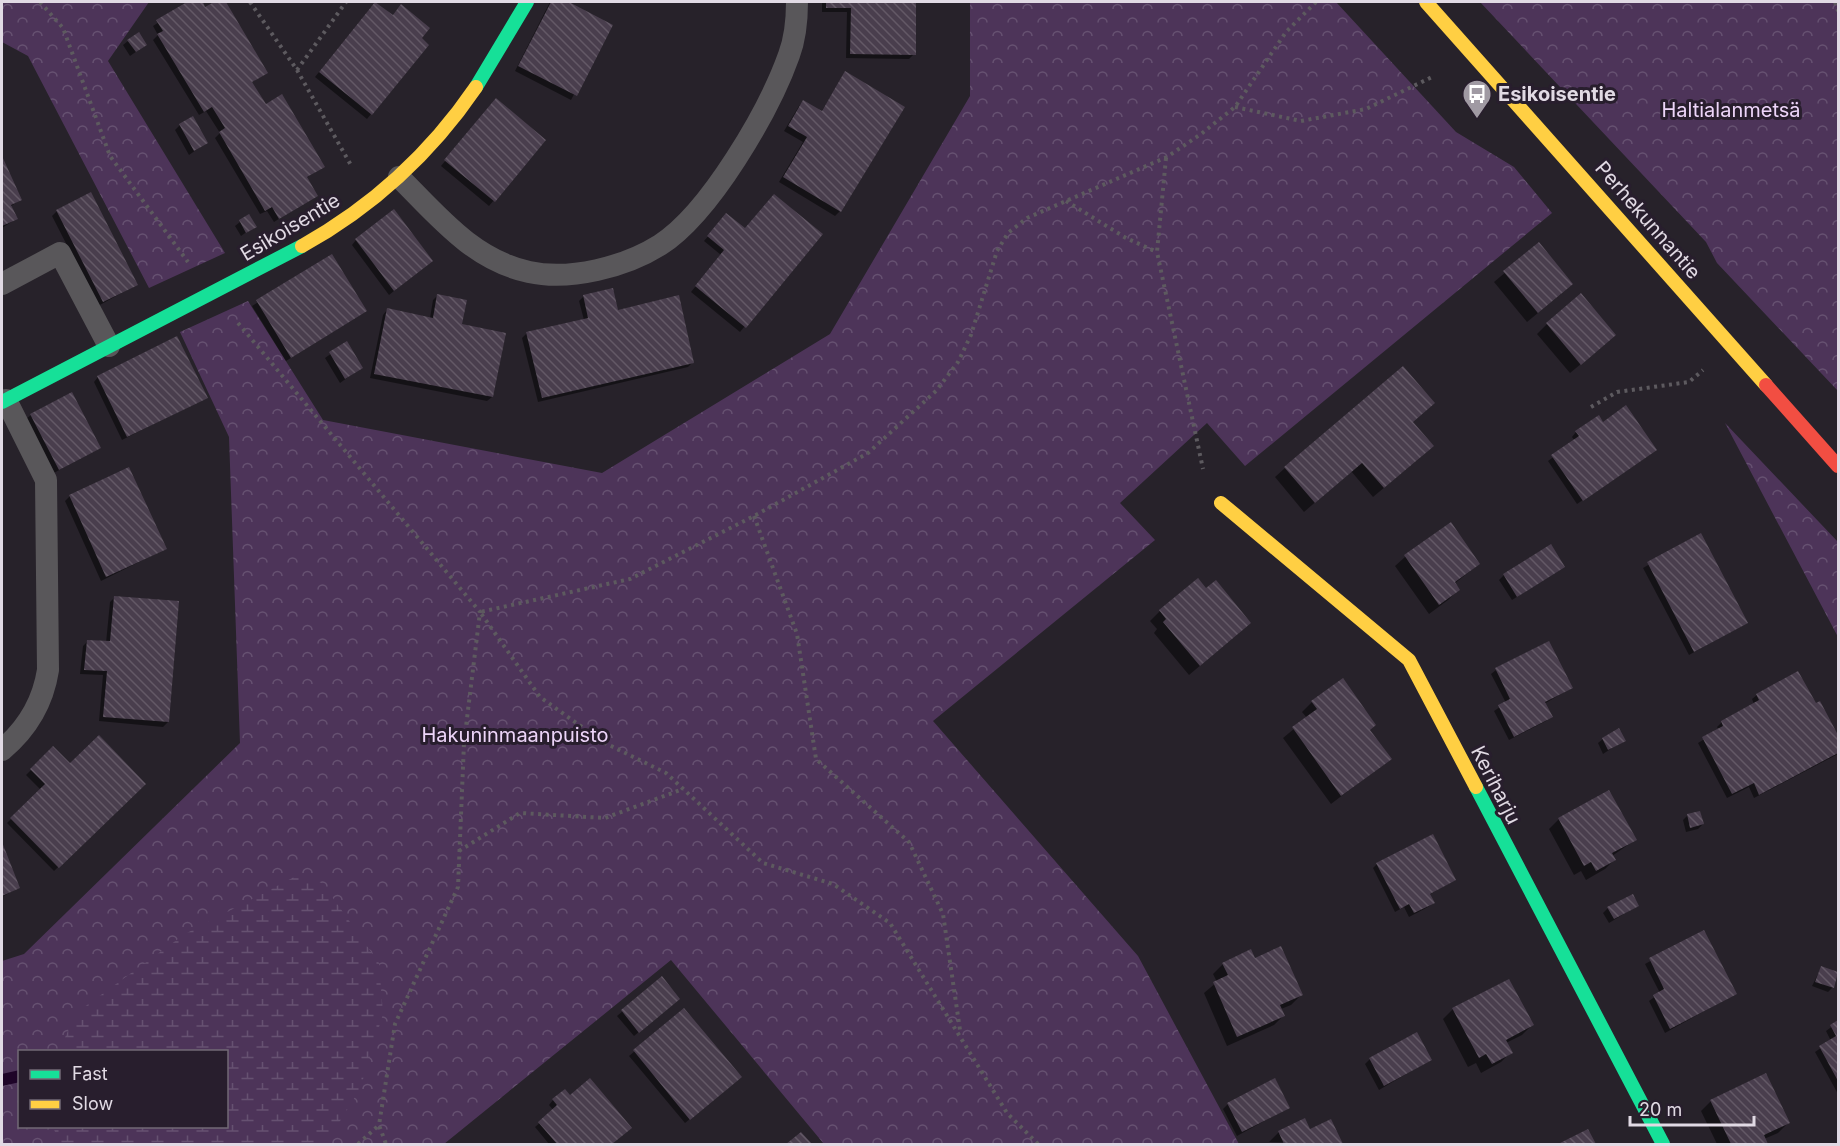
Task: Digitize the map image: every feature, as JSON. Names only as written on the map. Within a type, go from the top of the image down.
[{"type":"street","name":"Esikoisentie","points":[[4,401],[272,263],[335,226],[399,177],[445,126],[488,71],[527,2]]},
{"type":"street","name":"Perhekunnantie","points":[[1426,2],[1564,153],[1733,349],[1839,466]]},
{"type":"street","name":"Keriharju","points":[[1221,503],[1410,660],[1544,921],[1663,1144]]},
{"type":"lane","points":[[399,177],[462,240],[495,261],[530,273],[575,274],[624,262],[661,245],[686,223],[724,177],[757,124],[790,54],[797,2]]},
{"type":"lane","points":[[2,284],[60,253],[109,346]]},
{"type":"lane","points":[[2,750],[16,738],[34,712],[45,692],[48,670],[46,480],[4,401]]},
{"type":"path","points":[[40,2],[63,28],[110,156],[212,292],[480,612],[540,697],[603,742],[666,773],[763,863],[833,884],[890,923],[961,1034],[1007,1113],[1038,1144]]},
{"type":"path","points":[[250,2],[297,69],[354,171]]},
{"type":"path","points":[[297,69],[346,2]]},
{"type":"path","points":[[480,612],[630,579],[754,516],[868,453],[936,391],[958,362],[970,335],[988,278],[1008,233],[1027,218],[1167,157],[1235,108],[1286,32],[1316,2]]},
{"type":"path","points":[[1835,2],[1839,11]]},
{"type":"path","points":[[1235,108],[1301,121],[1366,109],[1432,77]]},
{"type":"path","points":[[1167,157],[1157,252],[1207,491],[1221,503]]},
{"type":"path","points":[[1066,201],[1126,238],[1157,252]]},
{"type":"path","points":[[1591,407],[1617,392],[1689,382],[1704,369]]},
{"type":"path","points":[[754,516],[797,634],[816,759],[909,842],[943,914],[961,1034]]},
{"type":"path","points":[[386,1144],[379,1125],[395,1024],[458,887],[464,743],[480,612]]},
{"type":"path","points":[[459,851],[520,813],[605,818],[683,789]]},
{"type":"path","points":[[358,1144],[379,1125]]},
{"type":"green space","points":[[2,2],[149,2],[108,61],[225,253],[149,288],[28,56],[2,42]]},
{"type":"green space","name":"Hakuninmaanpuisto","points":[[970,2],[1336,2],[1456,132],[1514,167],[1552,213],[1245,466],[1207,423],[1120,503],[1155,540],[933,721],[1138,956],[1239,1144],[824,1144],[671,960],[444,1144],[2,1144],[2,961],[24,954],[240,743],[229,437],[180,332],[248,301],[323,420],[602,473],[830,334],[970,96]]},
{"type":"green space","name":"Haltialanmetsä","points":[[1480,2],[1838,2],[1838,391],[1717,263],[1706,242]]},
{"type":"green space","points":[[1725,423],[1838,542],[1838,637]]},
{"type":"green space","points":[[298,875],[312,878],[323,884],[379,963],[383,1014],[360,1089],[330,1137],[321,1144],[60,1144],[53,1128],[228,1128],[228,1050],[59,1050],[76,1013],[185,934]]},
{"type":"building","points":[[187,2],[203,2],[205,7],[214,2],[226,2],[268,73],[252,82],[266,104],[282,94],[325,167],[307,177],[318,196],[279,219],[272,207],[265,211],[219,132],[225,128],[212,107],[204,112],[157,34],[163,31],[156,20]]},
{"type":"building","points":[[375,2],[393,15],[401,4],[430,28],[422,38],[429,45],[372,115],[319,72]]},
{"type":"building","points":[[551,2],[569,2],[613,25],[577,96],[518,66]]},
{"type":"building","points":[[826,2],[916,2],[916,55],[850,54],[851,8],[826,8]]},
{"type":"building","points":[[139,32],[147,45],[136,52],[127,40]]},
{"type":"building","points":[[845,71],[905,107],[841,212],[783,177],[807,137],[788,126],[803,100],[822,111]]},
{"type":"building","points":[[496,98],[546,140],[495,202],[444,160]]},
{"type":"building","points":[[193,116],[208,143],[194,151],[179,124]]},
{"type":"building","points":[[2,156],[22,200],[11,205],[18,219],[2,226]]},
{"type":"building","points":[[91,192],[138,285],[103,302],[56,210]]},
{"type":"building","points":[[774,194],[823,234],[746,328],[695,286],[724,250],[707,236],[726,213],[745,228]]},
{"type":"building","points":[[394,209],[433,261],[394,291],[355,239]]},
{"type":"building","points":[[249,214],[257,227],[246,233],[239,220]]},
{"type":"building","points":[[1539,242],[1573,284],[1538,313],[1503,271]]},
{"type":"building","points":[[332,254],[367,311],[291,358],[256,300]]},
{"type":"building","points":[[613,288],[618,310],[679,295],[694,363],[542,398],[526,332],[588,318],[583,295]]},
{"type":"building","points":[[1581,293],[1616,335],[1581,365],[1546,323]]},
{"type":"building","points":[[437,294],[467,300],[462,324],[506,333],[493,397],[374,374],[387,308],[433,318]]},
{"type":"building","points":[[177,336],[208,398],[127,437],[97,376]]},
{"type":"building","points":[[347,341],[363,368],[345,379],[329,352]]},
{"type":"building","points":[[1403,366],[1435,403],[1413,422],[1434,446],[1384,488],[1362,463],[1315,503],[1284,467]]},
{"type":"building","points":[[72,392],[101,448],[59,470],[30,414]]},
{"type":"building","points":[[1626,405],[1657,450],[1583,501],[1551,455],[1579,436],[1575,431],[1599,415],[1603,422]]},
{"type":"building","points":[[129,467],[167,549],[106,577],[69,495]]},
{"type":"building","points":[[1451,522],[1480,564],[1455,582],[1460,590],[1439,605],[1404,555]]},
{"type":"building","points":[[1701,533],[1748,623],[1694,652],[1647,562]]},
{"type":"building","points":[[1551,544],[1565,567],[1517,597],[1503,574]]},
{"type":"building","points":[[1198,578],[1206,588],[1216,580],[1251,623],[1200,666],[1163,622],[1166,619],[1159,610]]},
{"type":"building","points":[[114,596],[179,601],[169,722],[103,717],[107,671],[84,670],[87,640],[110,641]]},
{"type":"building","points":[[1549,641],[1573,688],[1545,702],[1553,717],[1514,737],[1498,705],[1510,699],[1495,668]]},
{"type":"building","points":[[1798,671],[1816,703],[1820,701],[1838,735],[1838,753],[1759,795],[1754,783],[1732,794],[1702,737],[1723,726],[1721,721],[1759,700],[1756,694]]},
{"type":"building","points":[[1343,678],[1376,725],[1370,730],[1392,759],[1341,796],[1292,727],[1317,709],[1311,701]]},
{"type":"building","points":[[1619,728],[1626,741],[1608,750],[1602,738]]},
{"type":"building","points":[[99,735],[146,784],[59,868],[10,818],[45,784],[30,769],[53,746],[70,763]]},
{"type":"building","points":[[1609,790],[1637,840],[1612,853],[1616,860],[1596,871],[1591,862],[1584,866],[1558,818]]},
{"type":"building","points":[[1700,811],[1704,824],[1690,828],[1687,814]]},
{"type":"building","points":[[1433,834],[1456,880],[1430,894],[1435,903],[1414,913],[1409,904],[1400,909],[1376,863]]},
{"type":"building","points":[[2,842],[20,888],[2,896]]},
{"type":"building","points":[[1633,894],[1639,906],[1614,919],[1607,907]]},
{"type":"building","points":[[1704,930],[1737,994],[1670,1029],[1653,995],[1664,989],[1649,958]]},
{"type":"building","points":[[1281,946],[1303,995],[1280,1005],[1285,1016],[1237,1037],[1213,982],[1228,975],[1222,963],[1251,949],[1255,958]]},
{"type":"building","points":[[1821,966],[1838,972],[1834,988],[1815,982]]},
{"type":"building","points":[[662,976],[680,999],[639,1033],[621,1010]]},
{"type":"building","points":[[1509,979],[1534,1025],[1506,1040],[1513,1053],[1492,1064],[1486,1054],[1479,1058],[1452,1008]]},
{"type":"building","points":[[684,1008],[742,1077],[690,1120],[633,1050]]},
{"type":"building","points":[[1838,1020],[1838,1081],[1819,1046],[1836,1036],[1830,1025]]},
{"type":"building","points":[[1417,1032],[1432,1060],[1384,1086],[1369,1058]]},
{"type":"building","points":[[1766,1073],[1790,1123],[1764,1135],[1768,1144],[1731,1144],[1710,1100]]},
{"type":"building","points":[[590,1078],[632,1128],[612,1144],[557,1144],[538,1122],[557,1105],[552,1099],[565,1089],[570,1095]]},
{"type":"building","points":[[1275,1078],[1290,1108],[1242,1132],[1227,1103]]},
{"type":"building","points":[[1305,1118],[1310,1129],[1331,1119],[1343,1144],[1284,1144],[1278,1131]]},
{"type":"building","points":[[1588,1129],[1596,1144],[1558,1144]]},
{"type":"building","points":[[801,1132],[812,1144],[786,1144]]},
{"type":"waterway","points":[[2,1080],[18,1076]]},
{"type":"traffic: fast","points":[[476,87],[527,2]]},
{"type":"traffic: fast","points":[[2,402],[302,246]]},
{"type":"traffic: fast","points":[[1476,787],[1663,1144]]},
{"type":"traffic: slow","points":[[1426,2],[1766,385]]},
{"type":"traffic: slow","points":[[302,246],[352,214],[398,177],[440,134],[476,87]]},
{"type":"traffic: slow","points":[[1221,503],[1409,660],[1476,787]]},
{"type":"traffic: jam","points":[[1766,385],[1838,466]]},
{"type":"place","name":"Esikoisentie","points":[[1477,120]]}]
